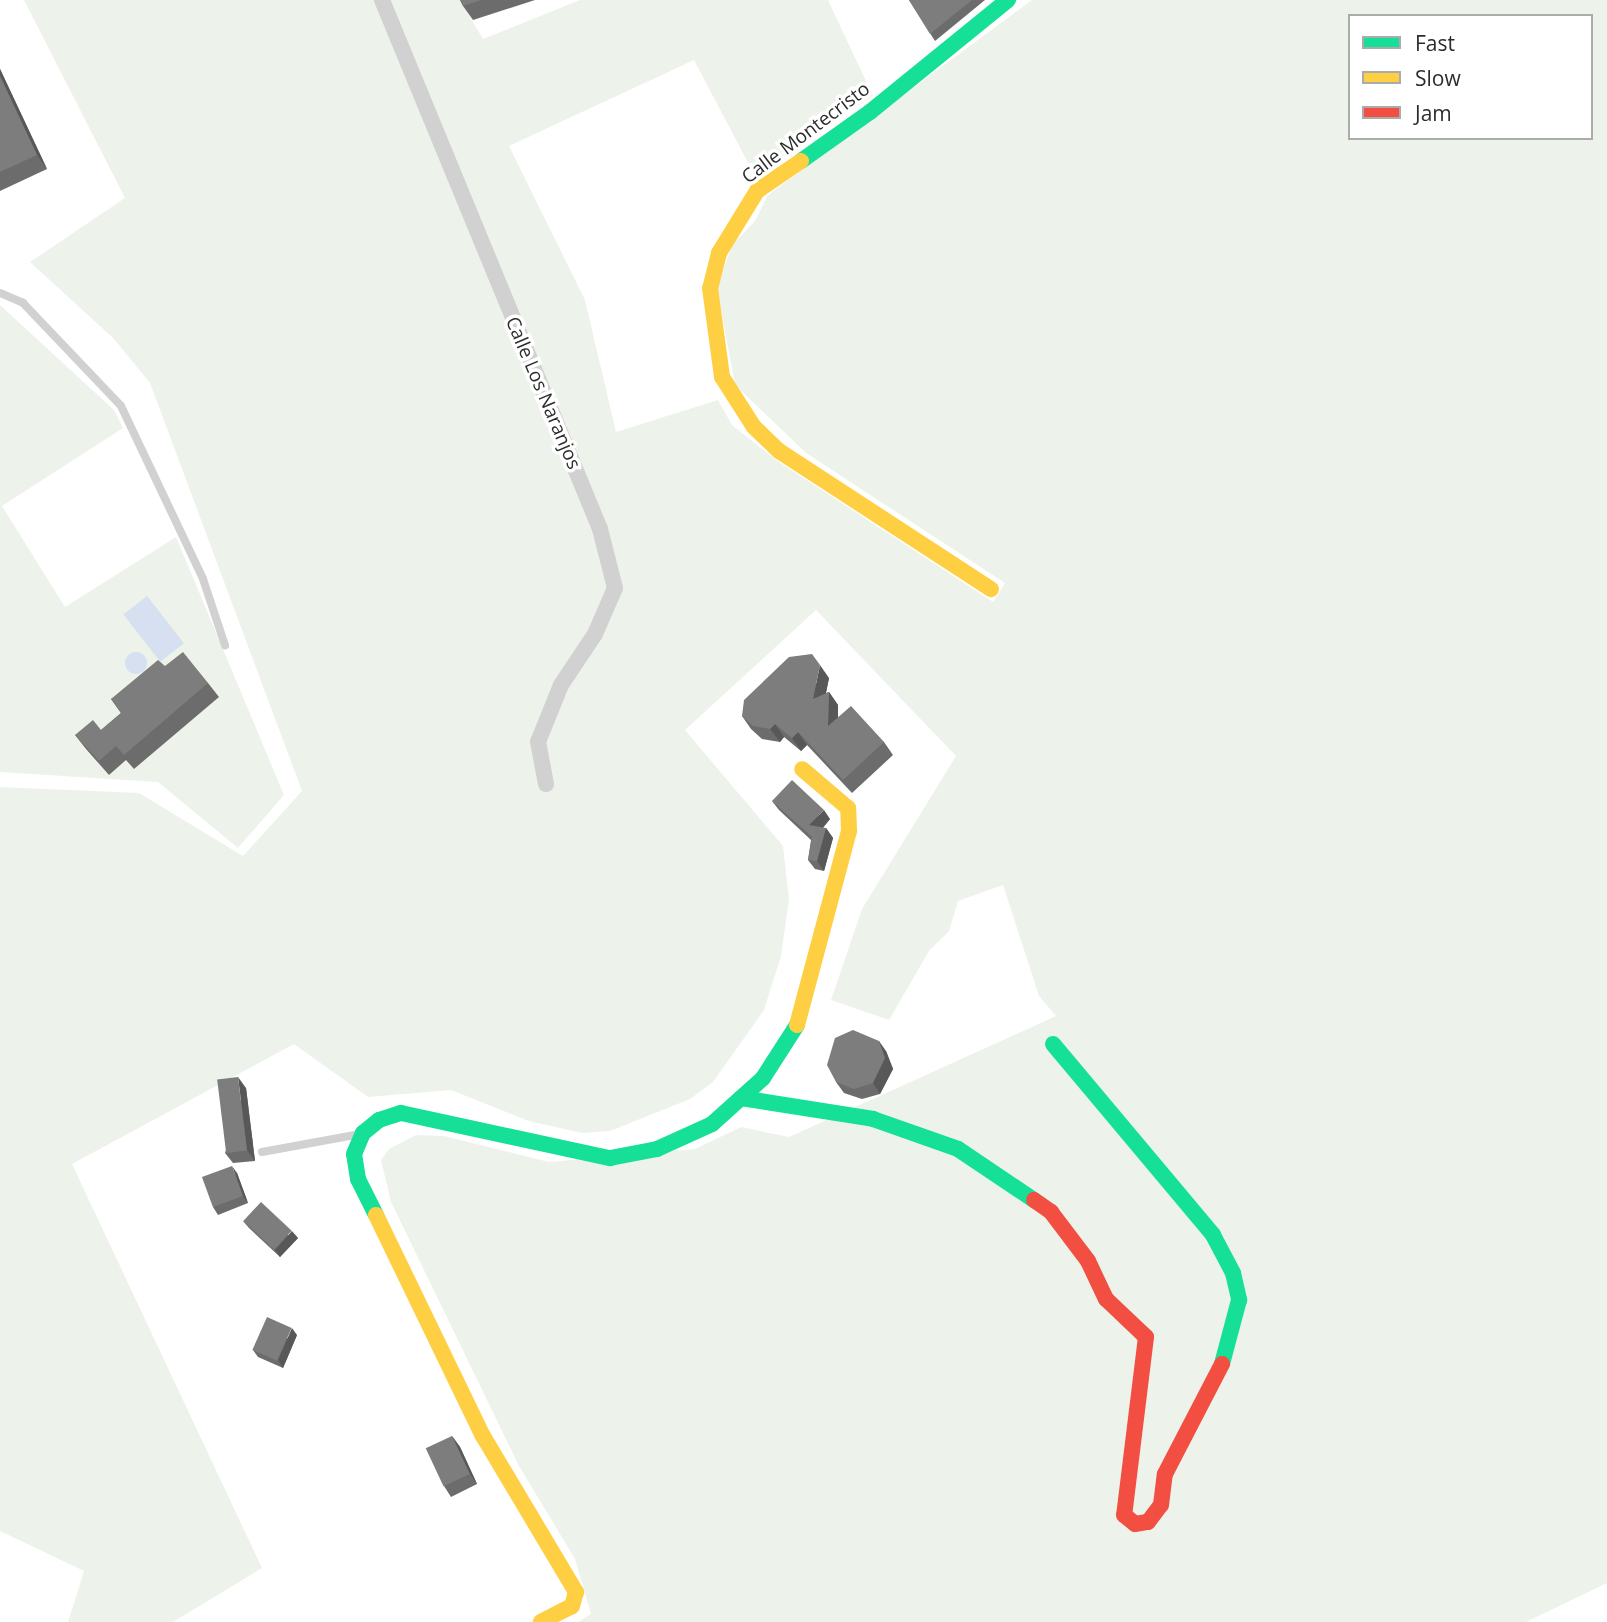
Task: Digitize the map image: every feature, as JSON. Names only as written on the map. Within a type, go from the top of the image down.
[{"type":"street","name":"Calle Los Naranjos","points":[[382,0],[600,529],[615,588],[595,634],[561,685],[538,742],[546,784]]},
{"type":"street","name":"Calle Montecristo","points":[[990,589],[779,451],[754,427],[722,377],[710,288],[729,232],[757,191],[870,112],[1008,0]]},
{"type":"street","points":[[541,1622],[572,1606],[576,1592],[483,1436],[358,1179],[354,1154],[363,1133],[379,1120],[401,1113],[610,1157],[657,1149],[712,1124],[763,1078],[798,1023],[849,831],[848,808],[802,769]]},
{"type":"street","points":[[741,1098],[873,1119],[958,1149],[1051,1212],[1088,1261],[1106,1299],[1146,1336],[1146,1365],[1124,1515],[1135,1524],[1148,1522],[1161,1505],[1165,1474],[1223,1360],[1239,1300],[1235,1282],[1213,1235],[1053,1044]]},
{"type":"lane","points":[[0,293],[23,303],[121,406],[203,579],[225,645]]},
{"type":"lane","points":[[262,1152],[363,1133]]},
{"type":"shaded area","points":[[24,0],[460,0],[483,39],[580,0],[828,0],[873,96],[755,176],[694,60],[509,146],[585,300],[616,432],[718,400],[732,425],[776,460],[993,602],[1005,583],[806,453],[735,385],[717,288],[732,245],[755,221],[768,195],[1032,0],[1607,0],[1607,1583],[1526,1622],[578,1622],[591,1614],[575,1559],[519,1466],[391,1202],[381,1160],[389,1149],[416,1135],[444,1136],[549,1162],[695,1149],[741,1127],[789,1137],[1056,1016],[1039,996],[1003,885],[958,901],[949,931],[929,951],[889,1020],[831,1000],[862,909],[956,756],[816,610],[685,730],[783,846],[789,899],[781,956],[764,1010],[713,1082],[690,1099],[610,1131],[582,1133],[529,1121],[451,1090],[368,1097],[294,1044],[72,1164],[262,1568],[173,1622],[68,1622],[84,1571],[0,1531],[0,787],[139,793],[243,856],[302,791],[150,383],[114,339],[30,262],[125,198]]},
{"type":"shaded area","points":[[0,305],[114,410],[123,428],[2,506],[65,607],[176,537],[284,795],[238,848],[158,782],[0,772]]},
{"type":"water","points":[[147,596],[184,643],[160,662],[123,614]]},
{"type":"water","points":[[136,652],[144,655],[147,663],[144,671],[136,674],[128,671],[125,663],[128,655]]},
{"type":"building","points":[[460,0],[481,0],[463,6]]},
{"type":"building","points":[[909,0],[972,0],[930,34]]},
{"type":"building","points":[[0,76],[37,155],[0,172]]},
{"type":"building","points":[[183,652],[208,683],[124,755],[116,746],[99,761],[75,735],[93,720],[101,730],[121,713],[111,699],[158,660],[165,666]]},
{"type":"building","points":[[812,654],[820,665],[813,699],[829,692],[828,726],[851,706],[884,742],[843,780],[798,732],[792,738],[775,724],[770,729],[753,726],[742,716],[744,700],[789,657]]},
{"type":"building","points":[[792,780],[824,810],[809,825],[826,828],[817,861],[808,860],[812,837],[772,801]]},
{"type":"building","points":[[853,1030],[879,1041],[885,1058],[873,1083],[854,1089],[836,1082],[827,1065],[835,1038]]},
{"type":"building","points":[[238,1077],[247,1150],[226,1153],[217,1080]]},
{"type":"building","points":[[232,1166],[243,1196],[213,1207],[202,1177]]},
{"type":"building","points":[[261,1202],[292,1231],[274,1250],[243,1221]]},
{"type":"building","points":[[267,1317],[292,1328],[277,1361],[252,1350]]},
{"type":"building","points":[[452,1436],[470,1474],[443,1486],[426,1448]]},
{"type":"traffic: fast","points":[[801,161],[870,112],[1008,0]]},
{"type":"traffic: fast","points":[[376,1215],[358,1179],[354,1154],[363,1133],[379,1120],[401,1113],[610,1158],[657,1149],[712,1124],[763,1078],[797,1025]]},
{"type":"traffic: fast","points":[[1053,1044],[1213,1235],[1233,1273],[1239,1300],[1222,1364]]},
{"type":"traffic: fast","points":[[741,1098],[873,1119],[958,1149],[1034,1200]]},
{"type":"traffic: slow","points":[[801,161],[757,191],[719,253],[710,288],[722,377],[754,427],[779,451],[991,589]]},
{"type":"traffic: slow","points":[[797,1025],[849,831],[848,808],[802,769]]},
{"type":"traffic: slow","points":[[376,1215],[483,1436],[576,1592],[572,1606],[541,1622]]},
{"type":"traffic: jam","points":[[1034,1200],[1051,1212],[1088,1261],[1106,1299],[1146,1337],[1124,1515],[1135,1524],[1148,1522],[1161,1505],[1165,1474],[1222,1364]]}]
